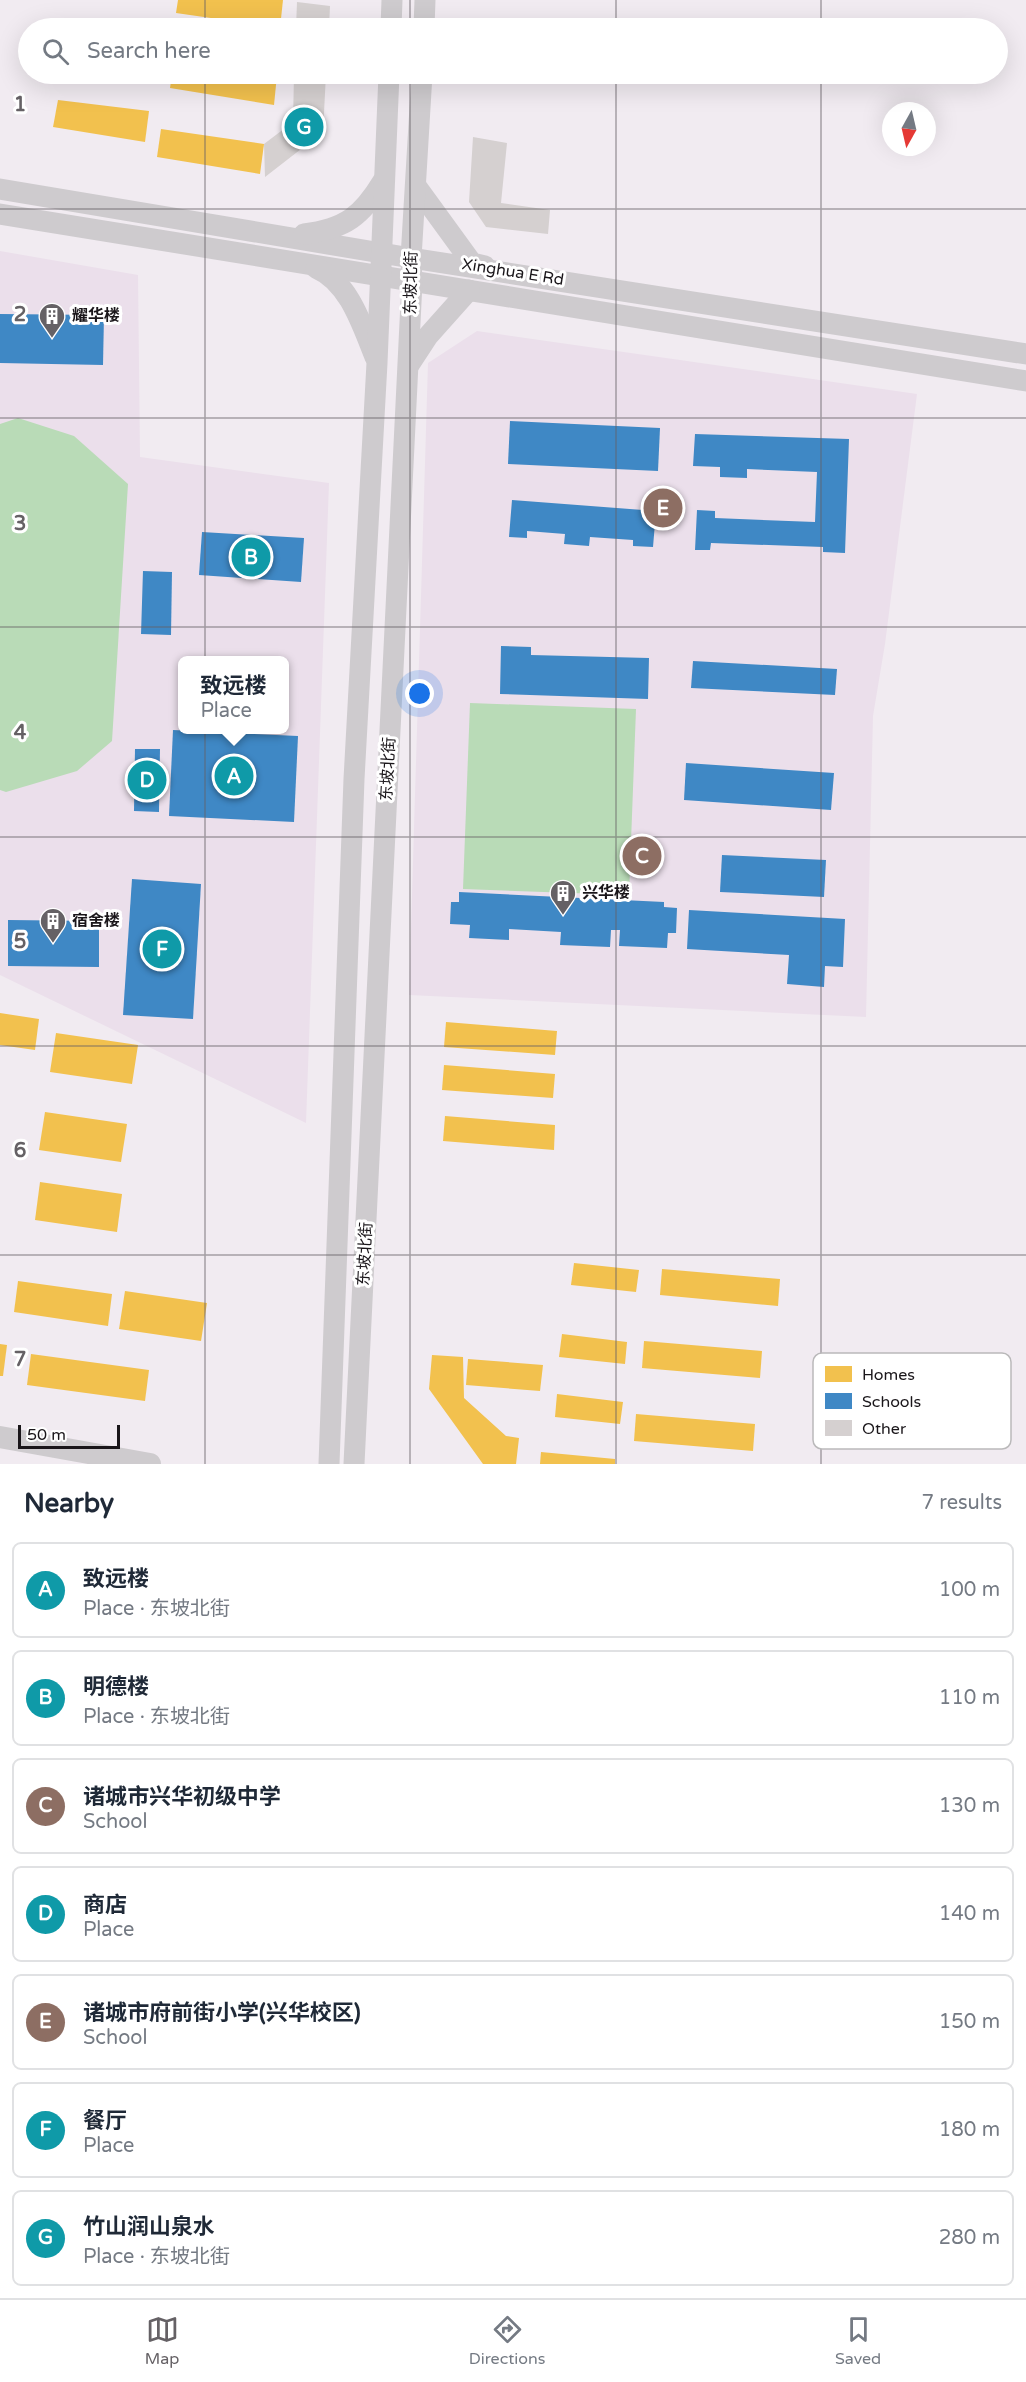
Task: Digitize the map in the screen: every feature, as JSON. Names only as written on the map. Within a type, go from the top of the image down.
[{"type":"main road","points":[[391,18],[392,0]]},
{"type":"main road","points":[[424,18],[425,0]]},
{"type":"main road","name":"东坡北街","points":[[329,1464],[354,779],[377,363],[388,84]]},
{"type":"main road","name":"东坡北街","points":[[354,1464],[408,368],[411,258],[421,84]]},
{"type":"main road","points":[[284,236],[328,231],[355,218],[371,201],[384,180]]},
{"type":"main road","points":[[416,186],[472,263],[494,269]]},
{"type":"main road","name":"Xinghua E Rd","points":[[0,189],[411,258],[494,269],[1026,354]]},
{"type":"main road","points":[[0,214],[1026,381]]},
{"type":"main road","points":[[305,263],[332,275],[360,320],[377,363]]},
{"type":"main road","points":[[408,368],[428,336],[469,290]]},
{"type":"main road","points":[[0,1437],[150,1464]]},
{"type":"shaded area","points":[[0,251],[138,275],[140,457],[329,483],[306,1123],[0,975]]},
{"type":"shaded area","points":[[477,331],[917,394],[885,644],[873,716],[866,1017],[409,995],[428,363]]},
{"type":"green space","points":[[18,418],[74,436],[128,484],[112,741],[77,771],[6,792],[0,790],[0,424]]},
{"type":"green space","points":[[470,703],[636,709],[629,895],[463,889]]},
{"type":"building: Homes","points":[[178,0],[283,0],[281,18],[211,18],[176,13]]},
{"type":"building: Homes","points":[[171,84],[276,84],[274,105],[170,88]]},
{"type":"building: Homes","points":[[58,100],[149,111],[145,142],[53,127]]},
{"type":"building: Homes","points":[[161,129],[264,144],[260,174],[157,157]]},
{"type":"building: Homes","points":[[0,1013],[39,1019],[35,1050],[0,1045]]},
{"type":"building: Homes","points":[[446,1022],[557,1031],[555,1055],[444,1047]]},
{"type":"building: Homes","points":[[56,1033],[138,1045],[132,1084],[50,1072]]},
{"type":"building: Homes","points":[[444,1065],[555,1074],[553,1098],[442,1090]]},
{"type":"building: Homes","points":[[45,1112],[127,1124],[121,1162],[39,1150]]},
{"type":"building: Homes","points":[[445,1116],[555,1125],[554,1150],[443,1141]]},
{"type":"building: Homes","points":[[40,1182],[122,1194],[117,1232],[35,1220]]},
{"type":"building: Homes","points":[[574,1263],[639,1270],[636,1292],[571,1285]]},
{"type":"building: Homes","points":[[662,1269],[780,1279],[778,1306],[660,1295]]},
{"type":"building: Homes","points":[[18,1281],[112,1294],[108,1326],[14,1312]]},
{"type":"building: Homes","points":[[125,1291],[207,1303],[201,1341],[119,1329]]},
{"type":"building: Homes","points":[[562,1334],[627,1342],[625,1364],[559,1357]]},
{"type":"building: Homes","points":[[644,1341],[762,1351],[760,1378],[642,1368]]},
{"type":"building: Homes","points":[[0,1344],[7,1345],[3,1376],[0,1376]]},
{"type":"building: Homes","points":[[31,1354],[149,1370],[145,1401],[27,1385]]},
{"type":"building: Homes","points":[[432,1355],[463,1357],[464,1398],[506,1436],[519,1438],[516,1464],[483,1464],[429,1389]]},
{"type":"building: Homes","points":[[468,1359],[543,1365],[540,1391],[466,1385]]},
{"type":"building: Homes","points":[[557,1394],[623,1402],[620,1424],[555,1417]]},
{"type":"building: Homes","points":[[636,1414],[755,1424],[753,1451],[634,1441]]},
{"type":"building: Homes","points":[[541,1452],[615,1459],[615,1464],[540,1464]]},
{"type":"building: Schools","name":"耀华楼","points":[[0,314],[104,315],[103,365],[0,363]]},
{"type":"building: Schools","points":[[510,421],[660,428],[658,471],[508,464]]},
{"type":"building: Schools","points":[[695,434],[849,439],[845,553],[823,552],[823,547],[711,543],[710,550],[695,550],[697,510],[715,511],[715,518],[815,522],[817,472],[747,469],[747,478],[720,477],[720,467],[693,466]]},
{"type":"building: Schools","points":[[512,500],[656,511],[653,547],[633,546],[633,540],[590,537],[589,546],[564,544],[565,534],[527,531],[527,538],[509,537]]},
{"type":"building: Schools","points":[[202,532],[304,538],[301,582],[199,575]]},
{"type":"building: Schools","points":[[143,571],[172,572],[171,635],[141,634]]},
{"type":"building: Schools","points":[[501,646],[531,647],[531,655],[649,658],[648,699],[500,694]]},
{"type":"building: Schools","points":[[693,661],[837,669],[835,695],[691,688]]},
{"type":"building: Schools","points":[[173,730],[178,730],[178,734],[298,736],[294,822],[169,816]]},
{"type":"building: Schools","points":[[135,749],[160,749],[159,812],[134,811]]},
{"type":"building: Schools","points":[[686,763],[834,773],[831,810],[684,800]]},
{"type":"building: Schools","points":[[722,855],[826,860],[824,897],[720,892]]},
{"type":"building: Schools","points":[[132,879],[201,884],[193,1019],[123,1015]]},
{"type":"building: Schools","name":"兴华楼","points":[[459,892],[664,902],[664,907],[677,908],[676,933],[668,933],[667,948],[619,946],[620,930],[611,930],[610,947],[560,945],[561,932],[509,929],[509,940],[469,938],[470,925],[450,924],[451,902],[459,902]]},
{"type":"building: Schools","points":[[689,910],[845,919],[843,967],[825,966],[824,987],[787,984],[789,955],[687,949]]},
{"type":"building: Schools","name":"宿舍楼","points":[[8,920],[99,921],[99,967],[8,966]]},
{"type":"building: Other","points":[[297,2],[330,6],[329,18],[296,18]]},
{"type":"building: Other","points":[[294,84],[325,84],[323,132],[265,177],[264,144],[293,122]]},
{"type":"building: Other","points":[[473,137],[507,143],[501,203],[550,210],[548,234],[486,227],[469,202]]},
{"type":"place","name":"竹山润山泉水","points":[[304,127]]},
{"type":"place","name":"耀华楼","points":[[52,339]]},
{"type":"place","name":"诸城市府前街小学(兴华校区)","points":[[663,508]]},
{"type":"place","name":"明德楼","points":[[251,557]]},
{"type":"place","name":"致远楼","points":[[234,776]]},
{"type":"place","name":"商店","points":[[147,780]]},
{"type":"place","name":"诸城市兴华初级中学","points":[[642,856]]},
{"type":"place","name":"兴华楼","points":[[563,916]]},
{"type":"place","name":"宿舍楼","points":[[53,944]]},
{"type":"place","name":"餐厅","points":[[162,949]]}]
